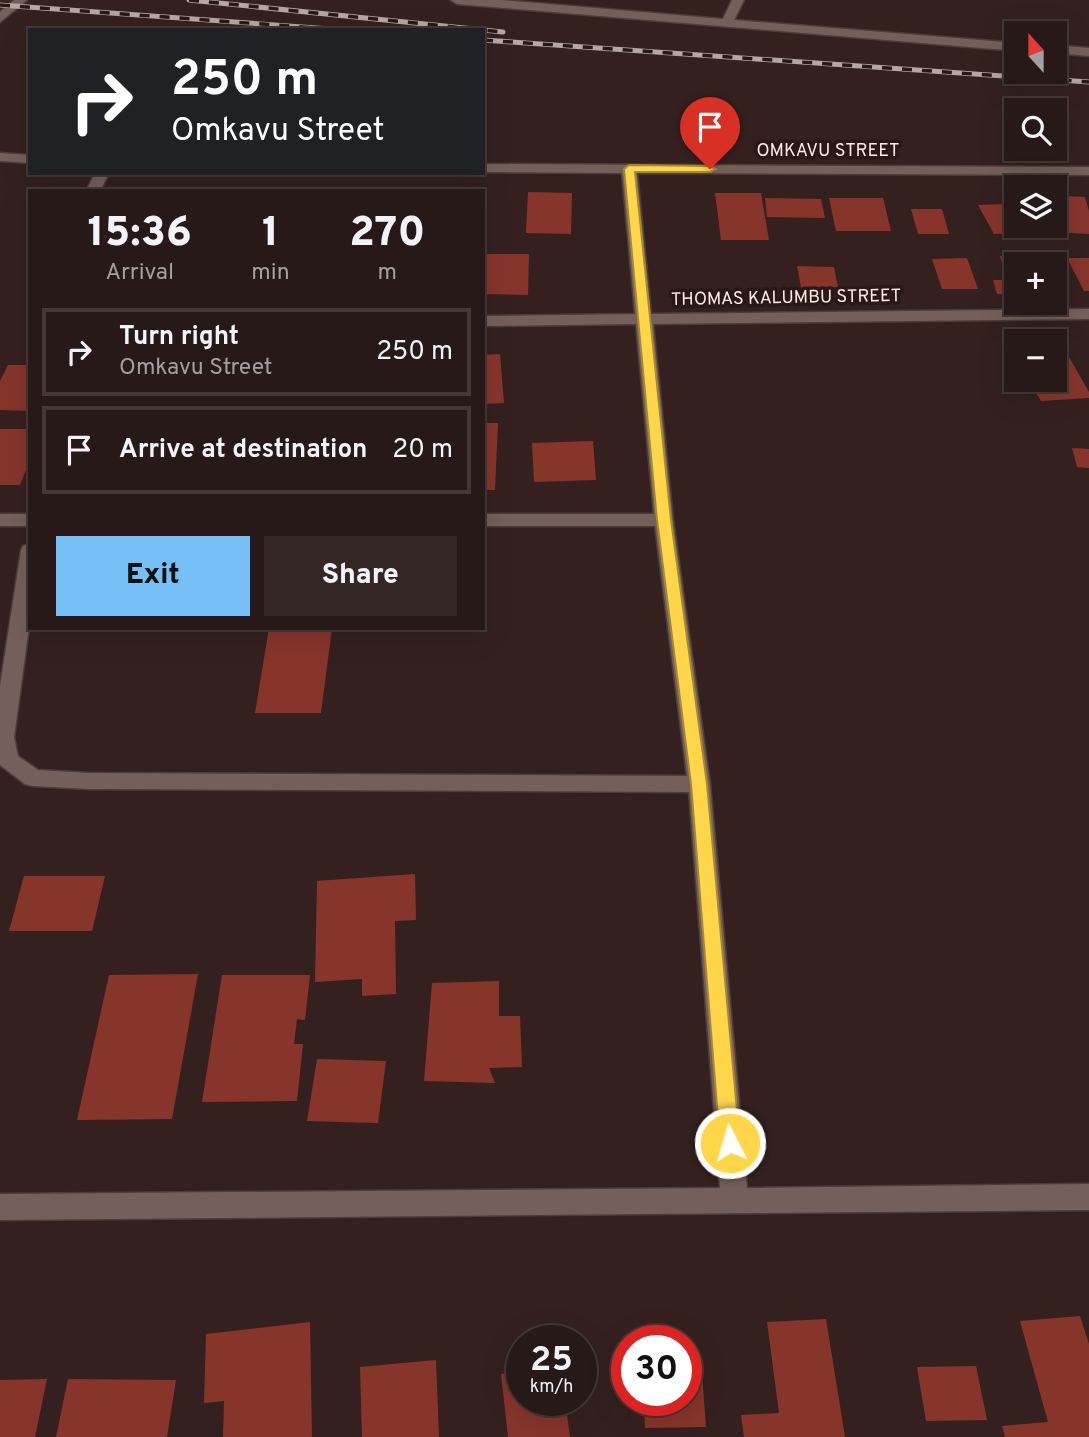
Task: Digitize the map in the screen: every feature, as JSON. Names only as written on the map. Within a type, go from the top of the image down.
[{"type":"street","points":[[0,18],[21,0]]},
{"type":"street","points":[[457,0],[1004,46]]},
{"type":"street","points":[[727,22],[738,0]]},
{"type":"street","points":[[1068,50],[1089,52]]},
{"type":"street","points":[[0,157],[28,159]]},
{"type":"street","name":"OMKAVU STREET","points":[[485,168],[1089,171]]},
{"type":"street","points":[[629,169],[664,520],[699,784],[734,1198]]},
{"type":"street","name":"THOMAS KALUMBU STREET","points":[[485,321],[1089,314]]},
{"type":"street","points":[[0,520],[28,520]]},
{"type":"street","points":[[485,520],[664,520]]},
{"type":"street","points":[[28,564],[3,737],[8,760],[33,778],[89,781],[699,784]]},
{"type":"street","points":[[0,1206],[734,1198],[1089,1198]]},
{"type":"building","points":[[528,192],[572,193],[571,234],[526,233]]},
{"type":"building","points":[[715,193],[761,193],[769,240],[721,240]]},
{"type":"building","points":[[1067,196],[1085,197],[1089,211],[1089,234],[1067,233]]},
{"type":"building","points":[[765,198],[821,199],[825,218],[767,217]]},
{"type":"building","points":[[829,198],[883,198],[891,231],[836,231]]},
{"type":"building","points":[[1004,204],[1004,234],[994,234],[978,205]]},
{"type":"building","points":[[911,209],[942,209],[949,234],[918,234]]},
{"type":"building","points":[[485,254],[529,254],[528,295],[485,294]]},
{"type":"building","points":[[967,258],[978,289],[942,289],[932,259]]},
{"type":"building","points":[[1067,258],[1089,258],[1089,291],[1084,291]]},
{"type":"building","points":[[797,266],[834,267],[838,287],[801,287]]},
{"type":"building","points":[[993,280],[1004,280],[1004,294],[997,294]]},
{"type":"building","points":[[500,354],[504,403],[485,404],[485,355]]},
{"type":"building","points":[[1067,357],[1089,392],[1089,398],[1041,401],[1036,392],[1067,392]]},
{"type":"building","points":[[8,365],[28,365],[28,411],[0,410],[0,381]]},
{"type":"building","points":[[485,423],[498,423],[495,490],[485,490]]},
{"type":"building","points":[[0,429],[28,429],[28,465],[20,485],[0,485]]},
{"type":"building","points":[[593,441],[596,480],[534,482],[532,443]]},
{"type":"building","points":[[1072,448],[1089,449],[1089,468],[1077,467]]},
{"type":"building","points":[[269,630],[332,630],[321,713],[255,713]]},
{"type":"building","points":[[415,874],[416,920],[395,921],[396,994],[362,996],[362,979],[315,982],[317,881]]},
{"type":"building","points":[[24,876],[105,876],[92,931],[9,931]]},
{"type":"building","points":[[198,974],[172,1119],[77,1120],[109,975]]},
{"type":"building","points":[[222,975],[310,975],[305,1020],[297,1019],[294,1044],[303,1044],[297,1101],[202,1102]]},
{"type":"building","points":[[499,981],[499,1016],[520,1016],[522,1067],[489,1068],[495,1083],[424,1081],[432,983]]},
{"type":"building","points":[[317,1059],[386,1061],[378,1123],[307,1121]]},
{"type":"building","points":[[1080,1316],[1089,1344],[1089,1437],[1005,1437],[1002,1426],[1048,1422],[1020,1321]]},
{"type":"building","points":[[826,1319],[845,1437],[744,1437],[741,1415],[779,1413],[767,1322]]},
{"type":"building","points":[[310,1322],[312,1437],[223,1437],[224,1401],[204,1403],[206,1334]]},
{"type":"building","points":[[436,1360],[439,1437],[362,1437],[360,1367]]},
{"type":"building","points":[[976,1366],[987,1420],[926,1421],[917,1367]]},
{"type":"building","points":[[506,1373],[506,1416],[567,1416],[570,1437],[508,1437],[501,1374]]},
{"type":"building","points":[[702,1373],[706,1427],[645,1428],[645,1416],[702,1416]]},
{"type":"building","points":[[47,1379],[35,1437],[0,1437],[0,1380]]},
{"type":"building","points":[[68,1379],[176,1380],[167,1437],[56,1437]]},
{"type":"railway","points":[[189,0],[464,28]]},
{"type":"railway","points":[[0,5],[316,28]]},
{"type":"railway","points":[[485,30],[503,32]]},
{"type":"railway","points":[[485,40],[1089,82]]},
{"type":"route","points":[[710,169],[629,169],[664,520],[699,784],[730,1143]]}]
